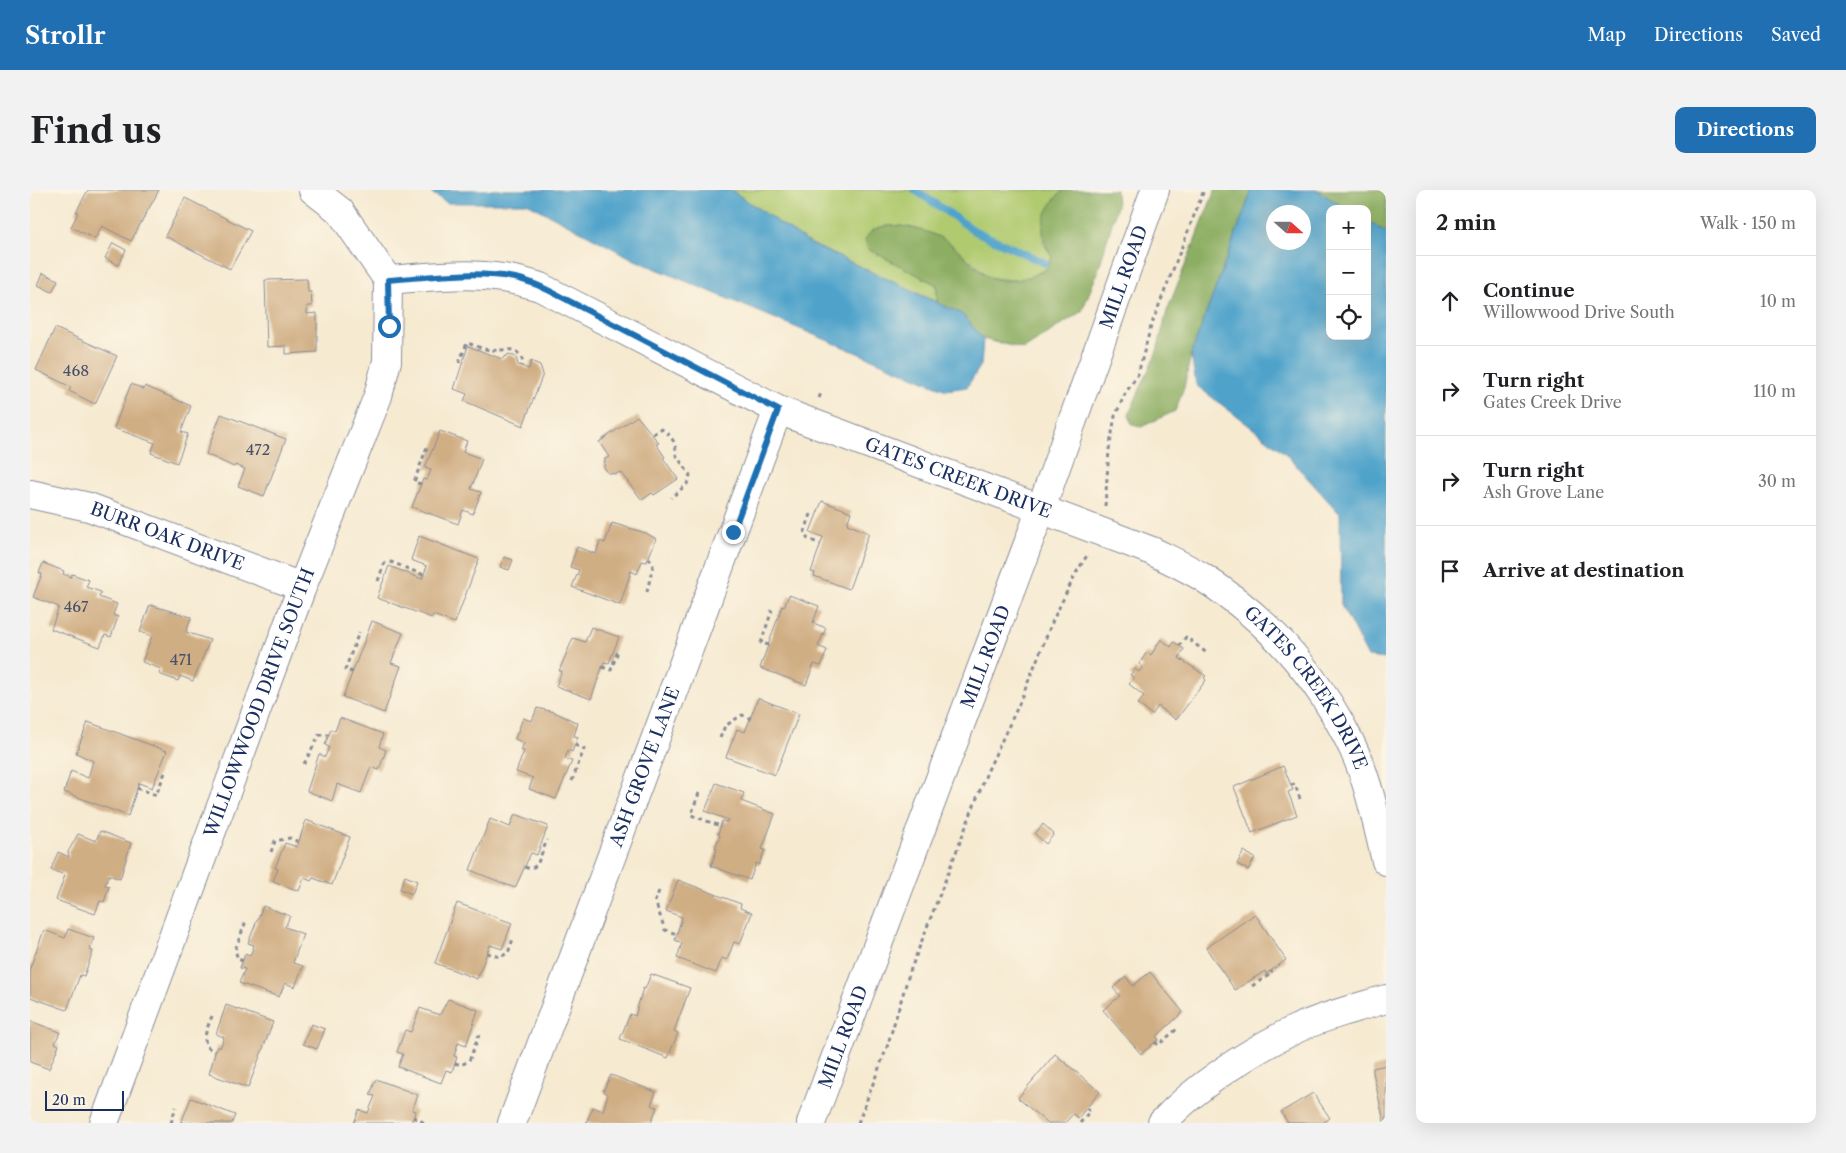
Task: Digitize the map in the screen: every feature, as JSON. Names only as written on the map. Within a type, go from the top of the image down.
[{"type":"street","points":[[313,190],[340,211],[388,280]]},
{"type":"street","name":"MILL ROAD","points":[[811,1123],[1041,509],[1155,190]]},
{"type":"street","name":"GATES CREEK DRIVE","points":[[388,280],[470,274],[515,278],[540,287],[778,410],[1152,551],[1201,576],[1246,608],[1285,644],[1316,682],[1349,739],[1371,798],[1386,861]]},
{"type":"street","name":"WILLOWWOOD DRIVE SOUTH","points":[[104,1123],[302,586],[378,396],[387,361],[388,280]]},
{"type":"street","name":"ASH GROVE LANE","points":[[512,1123],[778,410]]},
{"type":"street","name":"BURR OAK DRIVE","points":[[30,494],[89,507],[302,586]]},
{"type":"street","points":[[1162,1123],[1179,1105],[1236,1064],[1296,1029],[1386,999]]},
{"type":"path","points":[[1104,512],[1109,482],[1109,450],[1115,416],[1125,394],[1138,374],[1152,326],[1204,190]]},
{"type":"path","points":[[459,363],[467,343],[488,350],[507,348],[515,350],[521,356],[523,362],[521,366]]},
{"type":"path","points":[[653,434],[661,429],[667,432],[677,448],[676,456],[690,475],[688,484],[671,498]]},
{"type":"path","points":[[421,484],[414,482],[427,447]]},
{"type":"path","points":[[811,514],[804,534],[808,539],[820,544]]},
{"type":"path","points":[[858,1123],[887,1047],[908,974],[987,772],[1020,702],[1053,620],[1076,573],[1092,548]]},
{"type":"path","points":[[647,592],[654,565],[649,558]]},
{"type":"path","points":[[378,581],[384,564],[391,562],[424,575]]},
{"type":"path","points":[[769,646],[761,643],[772,610]]},
{"type":"path","points":[[353,672],[345,670],[359,632]]},
{"type":"path","points":[[1179,646],[1186,637],[1208,654]]},
{"type":"path","points":[[602,667],[611,670],[618,651]]},
{"type":"path","points":[[720,738],[725,726],[742,715],[751,718]]},
{"type":"path","points":[[304,764],[315,739],[319,735],[329,735]]},
{"type":"path","points":[[572,781],[584,749],[575,745]]},
{"type":"path","points":[[138,788],[156,795],[166,770]]},
{"type":"path","points":[[1291,786],[1295,784],[1300,799]]},
{"type":"path","points":[[699,793],[691,815],[720,826]]},
{"type":"path","points":[[271,852],[275,842],[290,838],[299,842]]},
{"type":"path","points":[[525,867],[530,869],[537,865],[547,840]]},
{"type":"path","points":[[659,891],[655,901],[665,930],[677,934]]},
{"type":"path","points":[[243,961],[238,959],[235,950],[246,921]]},
{"type":"path","points":[[487,952],[500,957],[508,953],[513,939]]},
{"type":"path","points":[[1252,986],[1272,973],[1271,971]]},
{"type":"path","points":[[212,1016],[204,1037],[209,1049],[215,1052]]},
{"type":"path","points":[[1156,1042],[1158,1045],[1177,1029]]},
{"type":"path","points":[[455,1063],[461,1065],[469,1061],[479,1035]]},
{"type":"path","points":[[171,1123],[176,1107]]},
{"type":"path","points":[[1080,1123],[1090,1111],[1086,1108]]},
{"type":"path","points":[[414,1116],[425,1123]]},
{"type":"green space","points":[[731,190],[1063,190],[1059,195],[1043,242],[1052,257],[1048,268],[1028,279],[1010,280],[988,277],[972,261],[868,249],[937,285],[937,302],[809,243]]},
{"type":"green space","points":[[1063,190],[1116,190],[1117,206],[1098,271],[1082,311],[1024,349],[983,339],[962,314],[937,302],[937,285],[868,249],[865,240],[871,232],[879,227],[910,227],[932,234],[948,242],[989,277],[1005,280],[1020,279],[1048,268],[1052,257],[1044,238],[1044,222],[1050,206]]},
{"type":"green space","points":[[1215,190],[1252,190],[1191,354],[1184,388],[1175,411],[1141,427],[1132,425],[1129,414],[1157,351],[1167,311]]},
{"type":"green space","points":[[1316,190],[1386,190],[1386,232],[1371,223],[1371,205],[1340,205]]},
{"type":"water","points":[[427,190],[731,190],[809,243],[962,314],[983,339],[981,365],[967,387],[946,390],[635,260],[527,203],[447,203]]},
{"type":"water","points":[[1252,190],[1316,190],[1340,205],[1326,205],[1326,340],[1371,340],[1371,223],[1386,232],[1386,659],[1368,657],[1341,605],[1340,514],[1285,453],[1196,385],[1191,354]]},
{"type":"building","points":[[88,190],[159,190],[131,241],[102,226],[95,239],[71,227],[78,213],[76,212]]},
{"type":"building","points":[[185,198],[251,231],[230,269],[165,236]]},
{"type":"building","points":[[113,243],[126,250],[118,265],[105,258]]},
{"type":"building","points":[[43,273],[58,280],[52,292],[38,285]]},
{"type":"building","points":[[307,279],[308,292],[311,292],[312,306],[307,306],[307,314],[317,313],[317,352],[286,354],[286,346],[267,347],[265,280]]},
{"type":"building","points":[[55,328],[117,356],[95,404],[69,391],[71,387],[36,370]]},
{"type":"building","points":[[468,346],[502,359],[509,354],[516,357],[518,365],[529,369],[531,361],[540,365],[543,374],[523,426],[464,401],[467,394],[454,389]]},
{"type":"building","points":[[131,384],[144,389],[145,386],[191,406],[181,432],[188,434],[177,463],[151,453],[155,443],[114,428]]},
{"type":"building","points":[[221,414],[286,439],[264,496],[238,486],[245,469],[235,465],[234,467],[206,454]]},
{"type":"building","points":[[637,416],[659,443],[656,444],[665,457],[663,458],[678,479],[654,495],[652,493],[642,500],[620,472],[616,474],[608,473],[604,467],[605,459],[609,457],[599,442]]},
{"type":"building","points":[[440,431],[467,441],[463,452],[482,459],[471,489],[481,492],[473,514],[463,510],[458,524],[412,507],[423,479],[427,480],[431,470],[425,468]]},
{"type":"building","points":[[822,501],[851,512],[847,524],[869,533],[849,589],[814,576],[815,573],[811,572],[823,537],[810,532]]},
{"type":"building","points":[[612,523],[646,533],[656,539],[647,562],[642,561],[637,574],[631,571],[620,605],[572,587],[579,570],[570,567],[577,547],[596,554],[600,541],[605,543]]},
{"type":"building","points":[[419,536],[479,559],[455,623],[433,615],[432,618],[377,598],[389,566],[422,579],[427,566],[411,560]]},
{"type":"building","points":[[504,557],[513,560],[509,570],[500,567]]},
{"type":"building","points":[[43,563],[64,571],[63,574],[71,577],[72,574],[89,580],[86,587],[101,592],[99,597],[117,604],[113,615],[118,617],[111,637],[105,635],[100,647],[51,629],[59,607],[33,597],[42,574],[39,573]]},
{"type":"building","points":[[789,595],[819,606],[813,623],[826,628],[818,646],[827,650],[821,666],[814,664],[806,685],[760,668],[782,606],[784,607]]},
{"type":"building","points":[[150,605],[191,617],[186,632],[210,640],[193,681],[180,676],[178,681],[159,674],[161,669],[142,662],[152,636],[140,632]]},
{"type":"building","points":[[372,621],[403,633],[391,663],[401,666],[384,713],[343,697]]},
{"type":"building","points":[[591,627],[619,637],[609,663],[604,662],[591,699],[556,686],[562,671],[559,671],[573,638],[585,642]]},
{"type":"building","points":[[1161,639],[1171,647],[1174,642],[1184,649],[1179,658],[1206,676],[1204,678],[1206,680],[1176,720],[1158,706],[1152,715],[1138,704],[1144,696],[1129,684],[1134,678],[1130,675],[1135,669],[1139,672],[1143,667],[1139,664],[1147,652],[1151,655]]},
{"type":"building","points":[[758,698],[799,714],[775,775],[726,757],[737,729],[745,732]]},
{"type":"building","points":[[537,708],[554,712],[578,723],[574,736],[578,737],[572,752],[568,750],[565,759],[572,761],[556,799],[529,789],[533,778],[516,772],[524,751],[521,750],[524,743],[515,739],[523,718],[532,721]]},
{"type":"building","points":[[340,718],[383,734],[379,747],[386,750],[379,770],[371,767],[361,793],[337,784],[332,801],[307,791],[319,754],[325,757],[329,747],[325,745],[331,729],[335,731]]},
{"type":"building","points":[[88,722],[167,751],[152,788],[139,783],[128,816],[64,792],[71,771],[88,778],[93,761],[76,753]]},
{"type":"building","points":[[1283,766],[1293,790],[1288,792],[1297,815],[1252,833],[1234,787]]},
{"type":"building","points":[[716,783],[744,793],[741,801],[775,814],[762,849],[765,850],[759,865],[756,863],[750,880],[711,866],[717,849],[715,848],[720,835],[718,834],[722,821],[727,822],[728,820],[705,811]]},
{"type":"building","points":[[515,814],[548,826],[537,855],[531,853],[515,888],[470,870],[490,819],[510,827]]},
{"type":"building","points":[[306,820],[350,837],[332,885],[313,878],[311,881],[304,878],[299,891],[273,881],[278,869],[275,868],[285,843],[297,847]]},
{"type":"building","points":[[1043,824],[1054,834],[1046,844],[1035,834]]},
{"type":"building","points":[[100,831],[131,843],[120,879],[109,875],[105,885],[109,886],[104,902],[100,901],[95,914],[56,900],[65,875],[51,870],[58,852],[69,857],[68,852],[78,834],[96,841]]},
{"type":"building","points":[[1244,851],[1255,858],[1248,870],[1237,864]]},
{"type":"building","points":[[405,876],[417,881],[412,894],[400,889]]},
{"type":"building","points":[[678,880],[741,904],[740,908],[752,913],[740,944],[734,942],[727,960],[722,958],[716,973],[677,958],[682,943],[675,940],[682,917],[666,911]]},
{"type":"building","points":[[457,903],[512,923],[502,949],[490,945],[477,979],[435,963]]},
{"type":"building","points":[[263,906],[290,916],[285,927],[303,934],[293,963],[303,966],[295,987],[285,983],[279,997],[239,983],[245,969],[240,968],[245,954],[250,956],[254,945],[248,943]]},
{"type":"building","points":[[1255,914],[1286,960],[1266,974],[1265,971],[1235,990],[1206,948]]},
{"type":"building","points":[[68,929],[94,938],[90,950],[93,951],[84,976],[80,975],[67,1010],[30,997],[30,968],[44,930],[65,938]]},
{"type":"building","points":[[1150,972],[1183,1012],[1156,1037],[1159,1039],[1141,1054],[1103,1010],[1120,996],[1113,988],[1126,977],[1133,986]]},
{"type":"building","points":[[651,974],[690,988],[674,1031],[678,1033],[668,1058],[620,1039],[630,1014],[635,1016],[643,988],[645,989]]},
{"type":"building","points":[[448,999],[478,1010],[466,1046],[458,1043],[454,1056],[457,1057],[452,1072],[446,1070],[441,1083],[398,1067],[403,1054],[397,1052],[405,1030],[411,1032],[420,1008],[440,1015]]},
{"type":"building","points":[[226,1005],[273,1022],[248,1088],[209,1074],[217,1046],[220,1048],[224,1037],[216,1034]]},
{"type":"building","points":[[30,1021],[60,1032],[55,1043],[59,1045],[49,1069],[30,1062]]},
{"type":"building","points":[[311,1024],[325,1029],[317,1049],[303,1044]]},
{"type":"building","points":[[1055,1054],[1100,1092],[1078,1118],[1073,1114],[1065,1123],[1047,1123],[1018,1098]]},
{"type":"building","points":[[1386,1065],[1386,1121],[1384,1122],[1373,1068]]},
{"type":"building","points":[[611,1075],[656,1092],[651,1105],[657,1107],[651,1123],[586,1123],[593,1107],[603,1111],[608,1094],[604,1092],[604,1089]]},
{"type":"building","points":[[376,1079],[418,1095],[412,1110],[416,1111],[411,1123],[354,1123],[359,1110],[368,1113],[375,1096],[370,1095]]},
{"type":"building","points":[[1313,1093],[1330,1118],[1323,1123],[1288,1123],[1281,1112]]},
{"type":"building","points":[[191,1098],[235,1115],[232,1123],[181,1123]]},
{"type":"waterway","points":[[915,190],[975,231],[1045,263]]},
{"type":"route","points":[[389,326],[388,280],[470,274],[515,278],[540,287],[571,302],[778,410],[733,532]]}]
